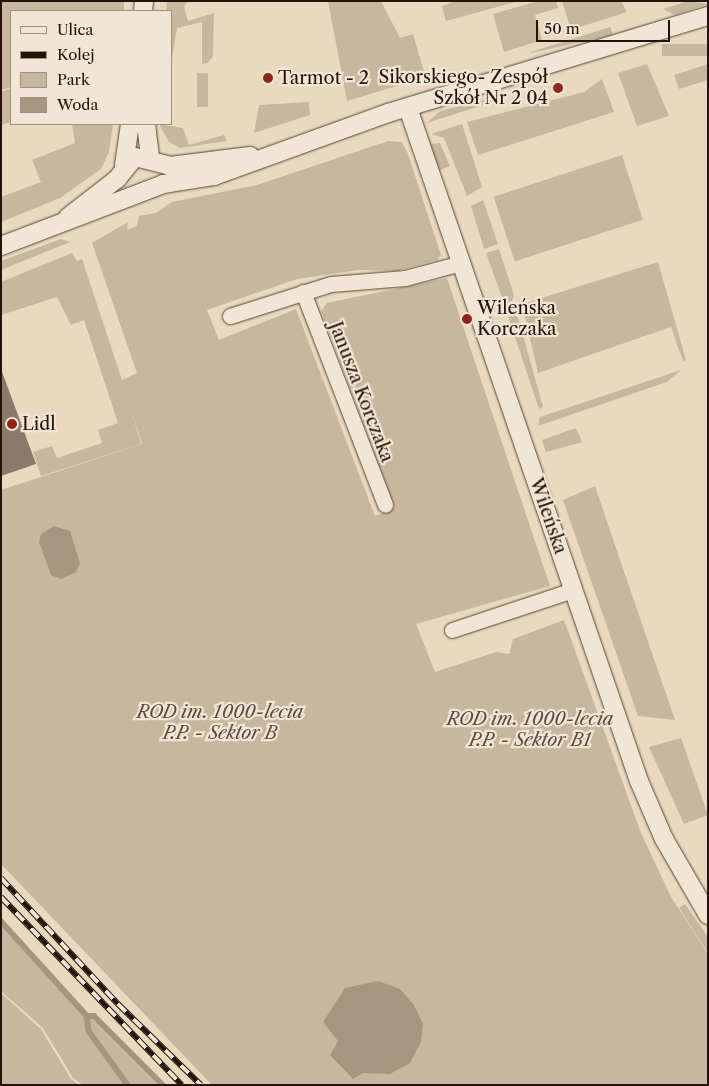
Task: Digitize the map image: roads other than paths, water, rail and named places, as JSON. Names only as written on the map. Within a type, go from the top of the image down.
[{"type":"street","points":[[1,246],[156,187],[214,176],[266,154],[408,108],[708,16]]},
{"type":"street","name":"Wileńska","points":[[408,108],[573,590],[654,818],[708,914]]},
{"type":"street","points":[[130,125],[123,169],[123,184],[136,194]]},
{"type":"street","points":[[146,125],[152,161],[159,174],[156,187]]},
{"type":"street","points":[[60,223],[135,157],[170,166],[266,154]]},
{"type":"street","points":[[230,316],[331,284],[405,278],[461,263]]},
{"type":"street","name":"Janusza Korczaka","points":[[303,292],[385,505]]},
{"type":"street","points":[[452,630],[573,590]]},
{"type":"water","points":[[54,526],[70,531],[80,563],[76,572],[61,579],[51,575],[39,542],[41,534]]},
{"type":"water","points":[[378,981],[400,989],[414,1005],[423,1024],[421,1042],[410,1063],[390,1074],[363,1073],[353,1079],[330,1055],[338,1041],[323,1022],[345,988]]},
{"type":"waterway","points":[[1,921],[87,1016],[94,1016],[163,1085]]},
{"type":"waterway","points":[[87,1016],[89,1031],[128,1085]]},
{"type":"railway","points":[[1,878],[118,1004],[201,1085]]},
{"type":"railway","points":[[1,897],[182,1085]]},
{"type":"place","name":"Tarmot - 2","points":[[268,78]]},
{"type":"place","name":"Sikorskiego- Zespół Szkół Nr 2 04","points":[[558,88]]},
{"type":"place","name":"Wileńska Korczaka","points":[[467,319]]},
{"type":"place","name":"Lidl","points":[[12,424]]},
{"type":"park label","name":"ROD im. 1000-lecia P.P. - Sektor B","points":[[220,723]]},
{"type":"park label","name":"ROD im. 1000-lecia P.P. - Sektor B1","points":[[530,730]]}]
